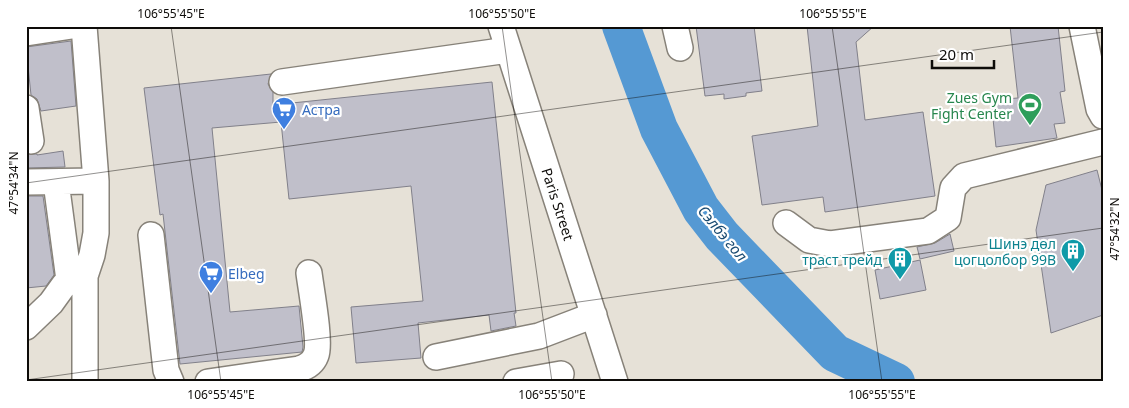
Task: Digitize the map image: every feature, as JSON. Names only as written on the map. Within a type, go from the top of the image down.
[{"type":"street","points":[[26,33],[72,26]]},
{"type":"street","points":[[26,327],[51,303],[64,285],[77,278],[92,255],[96,233],[96,182],[84,26]]},
{"type":"street","name":"Paris Street","points":[[501,26],[615,382]]},
{"type":"street","points":[[1082,26],[1099,108],[1103,116]]},
{"type":"street","points":[[282,82],[508,50]]},
{"type":"street","points":[[26,108],[31,141]]},
{"type":"street","points":[[786,223],[809,240],[830,244],[928,231],[948,218],[953,188],[964,176],[1103,142]]},
{"type":"street","points":[[26,182],[96,182]]},
{"type":"street","points":[[56,182],[77,278],[85,382]]},
{"type":"street","points":[[151,235],[166,370],[171,382]]},
{"type":"street","points":[[208,382],[239,380],[299,369],[308,365],[315,358],[318,348],[309,273]]},
{"type":"street","points":[[436,357],[539,336],[594,315]]},
{"type":"street","points":[[516,382],[561,374]]},
{"type":"building","points":[[696,26],[754,26],[762,91],[746,93],[746,96],[724,99],[724,94],[705,96]]},
{"type":"building","points":[[807,26],[874,26],[856,42],[865,120],[923,112],[935,196],[825,212],[823,197],[762,205],[752,136],[818,126]]},
{"type":"building","points":[[1010,26],[1058,26],[1065,91],[1060,92],[1065,123],[1054,124],[1057,138],[996,147],[991,100],[1018,98]]},
{"type":"building","points":[[71,41],[76,106],[41,111],[37,99],[31,95],[26,47]]},
{"type":"building","points":[[271,74],[268,84],[273,92],[273,105],[492,82],[516,326],[491,331],[489,315],[418,323],[421,358],[356,363],[351,307],[423,301],[411,186],[289,199],[281,122],[212,128],[230,312],[299,306],[303,347],[302,352],[180,364],[163,214],[160,215],[144,88]]},
{"type":"building","points":[[63,151],[65,167],[26,168],[26,154],[37,155]]},
{"type":"building","name":"Шинэ дөл цогцолбор 99В","points":[[1097,170],[1103,194],[1103,315],[1051,333],[1036,230],[1046,185]]},
{"type":"building","points":[[26,196],[43,196],[54,275],[46,286],[26,288]]},
{"type":"building","points":[[950,234],[954,251],[920,259],[917,247],[935,243]]},
{"type":"building","name":"траст трейд","points":[[920,260],[926,290],[880,299],[875,270]]},
{"type":"waterway","name":"Сэлбэ гол","points":[[621,26],[659,129],[701,209],[722,236],[835,353],[896,382]]},
{"type":"place","name":"Zues Gym Fight Center","points":[[1030,126]]},
{"type":"place","name":"Астра","points":[[284,130]]},
{"type":"place","name":"Шинэ дөл цогцолбор 99В","points":[[1073,272]]},
{"type":"place","name":"траст трейд","points":[[900,280]]},
{"type":"place","name":"Elbeg","points":[[211,294]]}]
